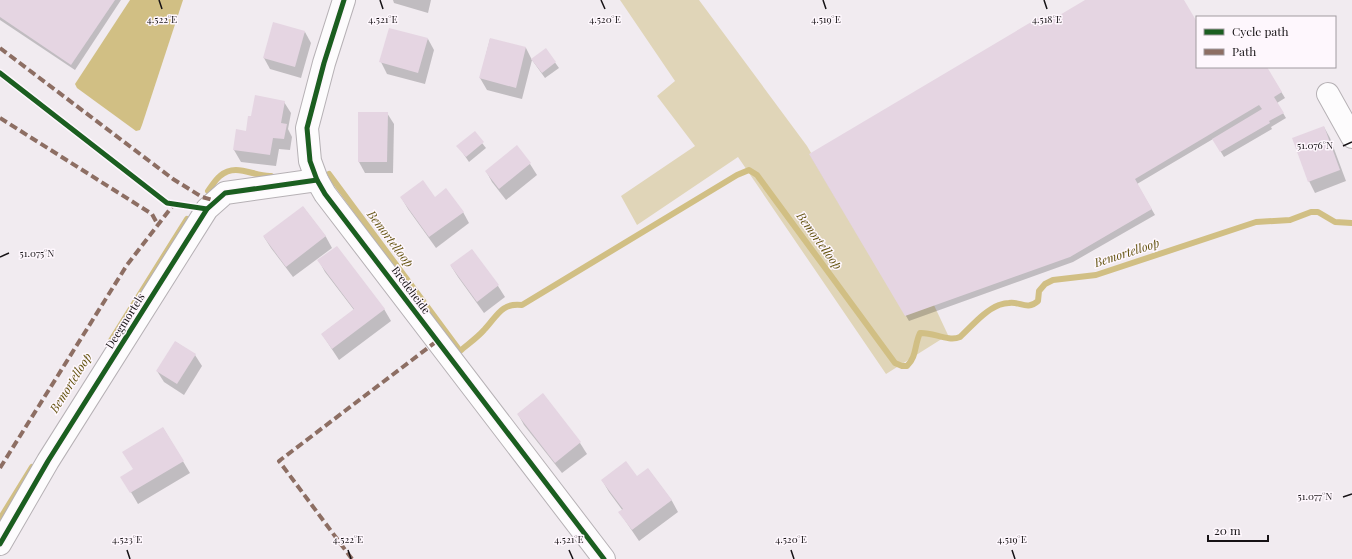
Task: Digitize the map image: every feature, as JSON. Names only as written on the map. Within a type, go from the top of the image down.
[{"type":"street","name":"Bredeheide","points":[[344,0],[324,63],[307,128],[310,161],[317,180],[325,194],[604,559]]},
{"type":"street","points":[[1328,94],[1352,137]]},
{"type":"street","name":"Deegmortels","points":[[0,544],[48,461],[207,209],[225,193],[317,180]]},
{"type":"shaded area","points":[[130,0],[183,0],[142,125],[140,130],[136,131],[77,88],[75,84]]},
{"type":"shaded area","points":[[620,0],[699,0],[807,146],[906,313],[933,303],[948,335],[886,374],[738,157],[637,225],[621,196],[695,146],[657,96],[675,81]]},
{"type":"building","points":[[0,0],[115,0],[71,65],[0,17]]},
{"type":"building","points":[[1085,0],[1184,0],[1196,20],[1196,68],[1268,68],[1282,92],[1274,97],[1284,113],[1269,121],[1270,123],[1220,152],[1212,139],[1262,109],[1259,105],[1135,179],[1152,209],[1070,257],[905,316],[809,154],[1038,18],[1043,25]]},
{"type":"building","points":[[273,22],[305,31],[295,67],[263,58]]},
{"type":"building","points":[[389,28],[428,38],[418,73],[379,62]]},
{"type":"building","points":[[490,38],[526,47],[516,88],[479,78]]},
{"type":"building","points":[[546,48],[556,62],[542,73],[531,59]]},
{"type":"building","points":[[255,95],[285,101],[281,123],[287,124],[284,139],[273,138],[270,155],[233,150],[236,129],[246,131],[248,116],[251,116]]},
{"type":"building","points":[[358,112],[388,112],[387,162],[358,162]]},
{"type":"building","points":[[1324,126],[1340,170],[1308,182],[1292,138]]},
{"type":"building","points":[[475,131],[484,142],[466,157],[456,146]]},
{"type":"building","points":[[517,145],[531,163],[499,189],[485,171]]},
{"type":"building","points":[[423,180],[435,197],[446,188],[464,212],[429,237],[400,197]]},
{"type":"building","points":[[303,206],[326,236],[286,267],[263,236]]},
{"type":"building","points":[[337,246],[385,309],[332,349],[321,334],[354,309],[317,260]]},
{"type":"building","points":[[472,249],[499,285],[477,302],[450,265]]},
{"type":"building","points":[[175,341],[196,354],[177,384],[156,371]]},
{"type":"building","points":[[543,393],[581,442],[555,463],[517,414]]},
{"type":"building","points":[[163,427],[184,461],[130,493],[120,477],[133,469],[122,452]]},
{"type":"building","points":[[626,461],[637,476],[648,468],[672,500],[632,530],[618,512],[623,509],[601,480]]},
{"type":"waterway","name":"Bemortelloop","points":[[208,191],[220,176],[232,170],[271,176]]},
{"type":"waterway","name":"Bemortelloop","points":[[329,174],[460,351],[481,333],[504,308],[522,305],[737,175],[749,170],[757,175],[895,363],[902,366],[907,366],[914,355],[920,333],[945,338],[960,337],[983,315],[999,305],[1005,303],[1027,306],[1034,304],[1038,301],[1039,291],[1045,284],[1053,280],[1096,275],[1256,222],[1290,220],[1311,212],[1318,212],[1335,222],[1352,223]]},
{"type":"waterway","name":"Bemortelloop","points":[[110,342],[187,219]]},
{"type":"waterway","name":"Bemortelloop","points":[[0,519],[32,467]]},
{"type":"marked path","points":[[0,48],[173,179],[202,197],[216,201]]},
{"type":"marked path","points":[[0,118],[152,214],[158,225]]},
{"type":"marked path","points":[[0,468],[127,265],[174,204]]},
{"type":"marked path","points":[[352,559],[279,461],[437,341]]},
{"type":"cycle path","points":[[344,0],[324,63],[307,128],[310,161],[317,180],[325,194],[604,559]]},
{"type":"cycle path","points":[[0,73],[167,203],[207,209]]},
{"type":"cycle path","points":[[0,544],[48,461],[207,209],[225,193],[317,180]]}]
